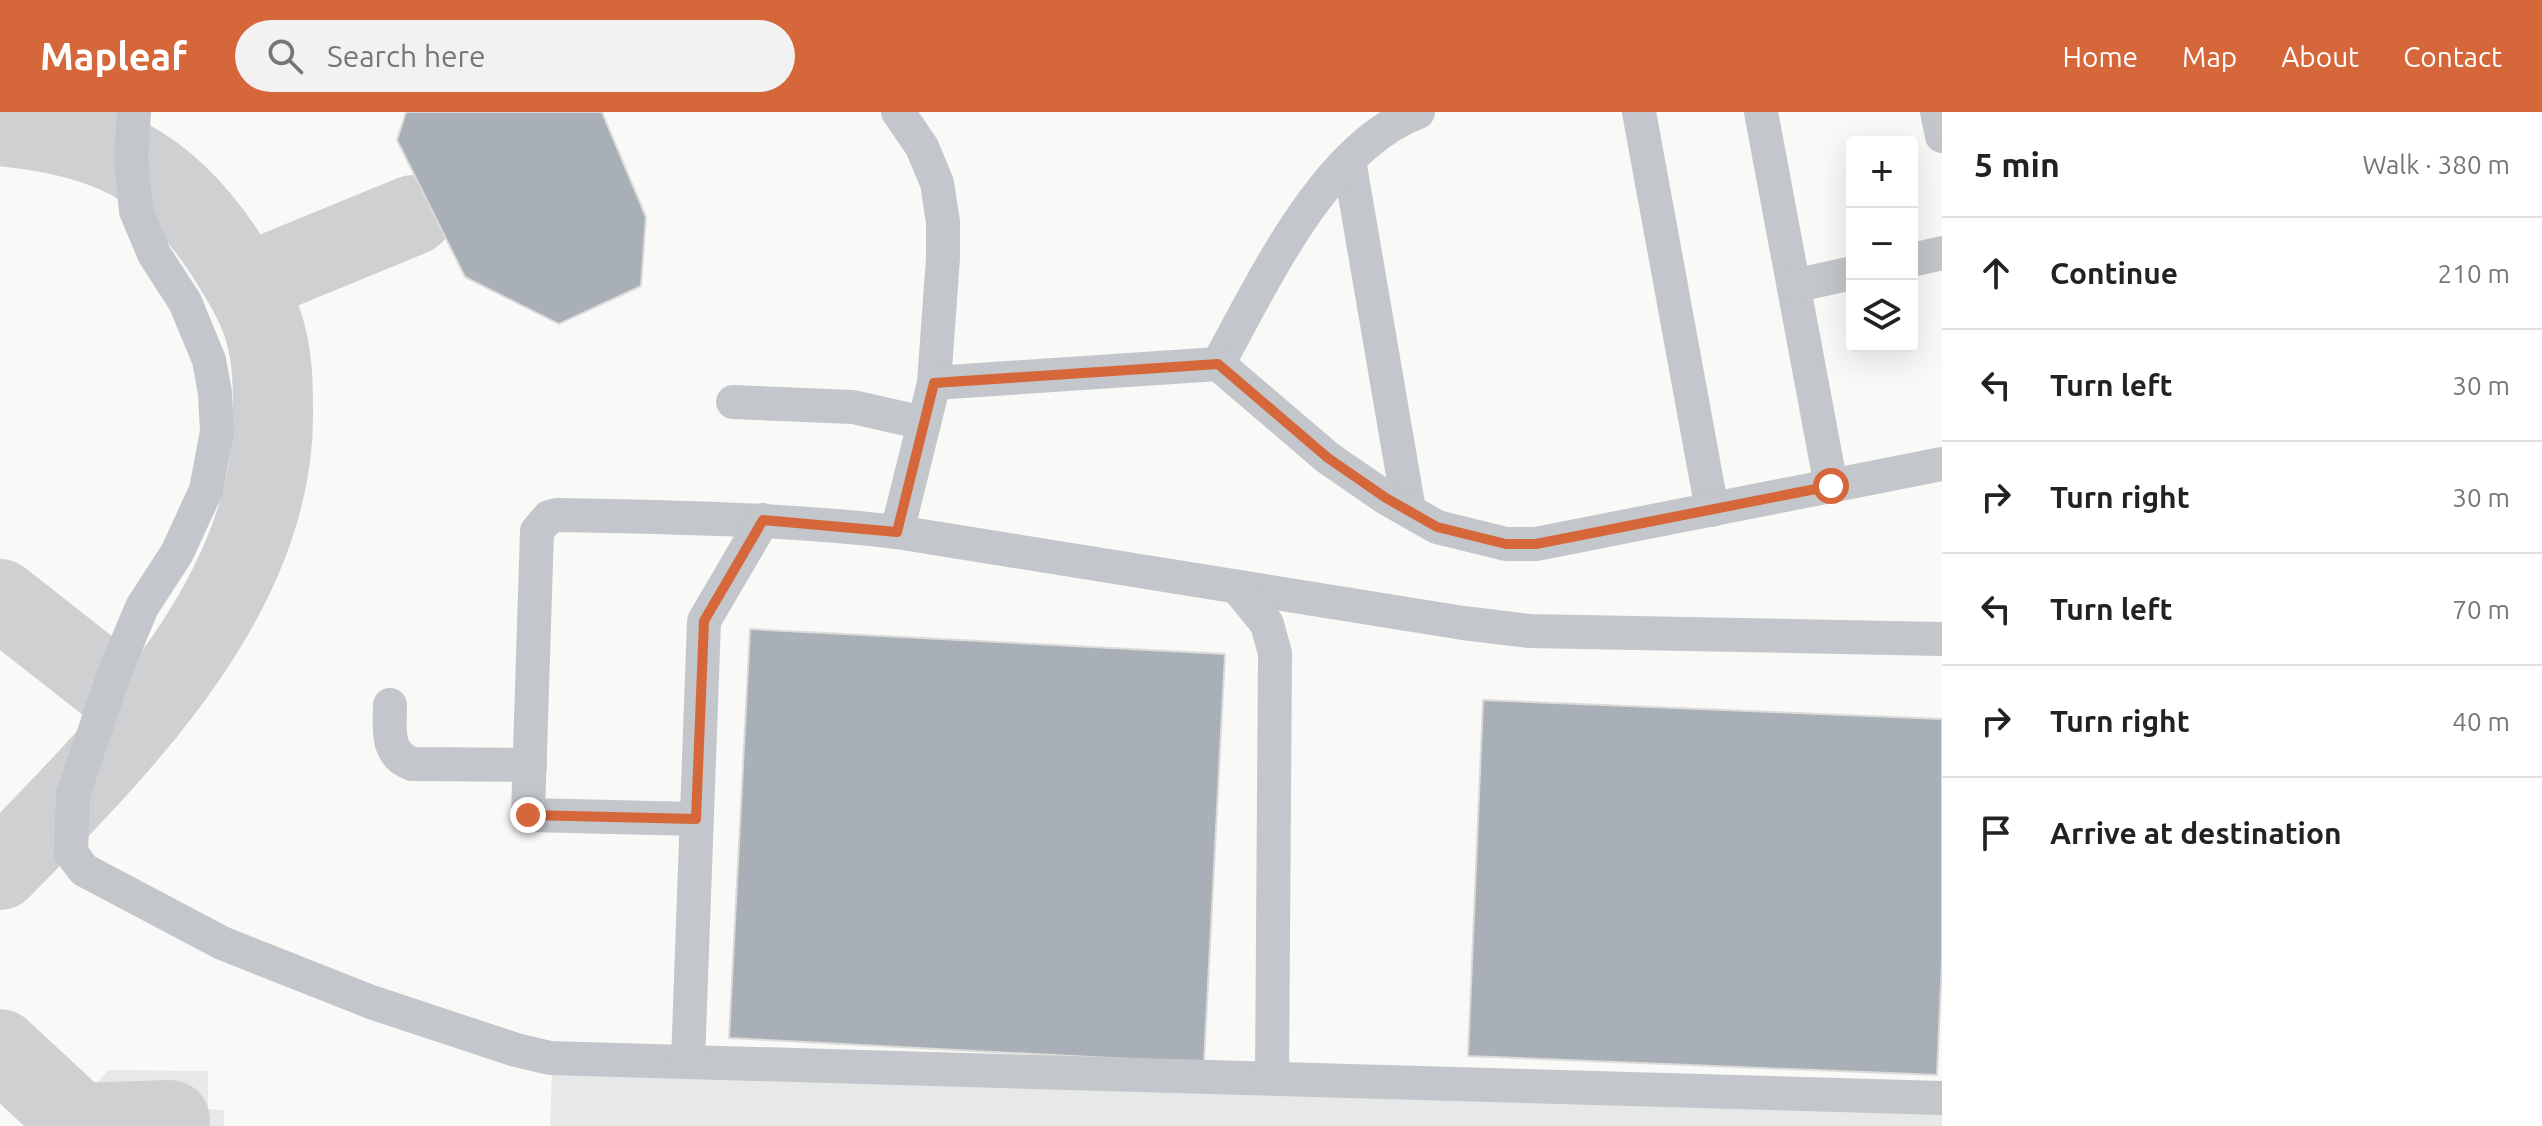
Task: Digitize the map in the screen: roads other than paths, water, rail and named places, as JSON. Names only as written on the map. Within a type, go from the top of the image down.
[{"type":"lane","points":[[134,112],[131,159],[136,211],[154,254],[185,302],[209,360],[217,432],[206,490],[177,553],[142,607],[114,674],[73,795],[71,853],[84,870],[222,943],[371,1002],[516,1050],[550,1058],[1942,1098]]},
{"type":"lane","points":[[897,532],[934,383],[943,258],[943,222],[937,183],[922,147],[898,112]]},
{"type":"lane","points":[[1218,364],[1274,261],[1331,179],[1368,141],[1399,119],[1418,112]]},
{"type":"lane","points":[[1639,112],[1712,510]]},
{"type":"lane","points":[[1761,112],[1831,486]]},
{"type":"lane","points":[[1937,112],[1942,136]]},
{"type":"lane","points":[[1349,160],[1409,510]]},
{"type":"lane","points":[[1918,259],[1942,253]]},
{"type":"lane","points":[[1794,286],[1846,274]]},
{"type":"lane","points":[[934,383],[1218,364],[1328,458],[1409,510],[1437,527],[1506,544],[1536,544],[1942,464]]},
{"type":"lane","points":[[733,402],[853,407],[924,423]]},
{"type":"lane","points":[[696,819],[528,815],[535,547],[537,531],[543,522],[557,515],[763,520],[897,532],[1529,631],[1942,639]]},
{"type":"lane","points":[[688,1061],[704,621],[763,520]]},
{"type":"lane","points":[[1237,587],[1267,624],[1275,653],[1272,1078]]},
{"type":"lane","points":[[390,705],[390,742],[395,755],[402,760],[412,764],[530,765]]}]
